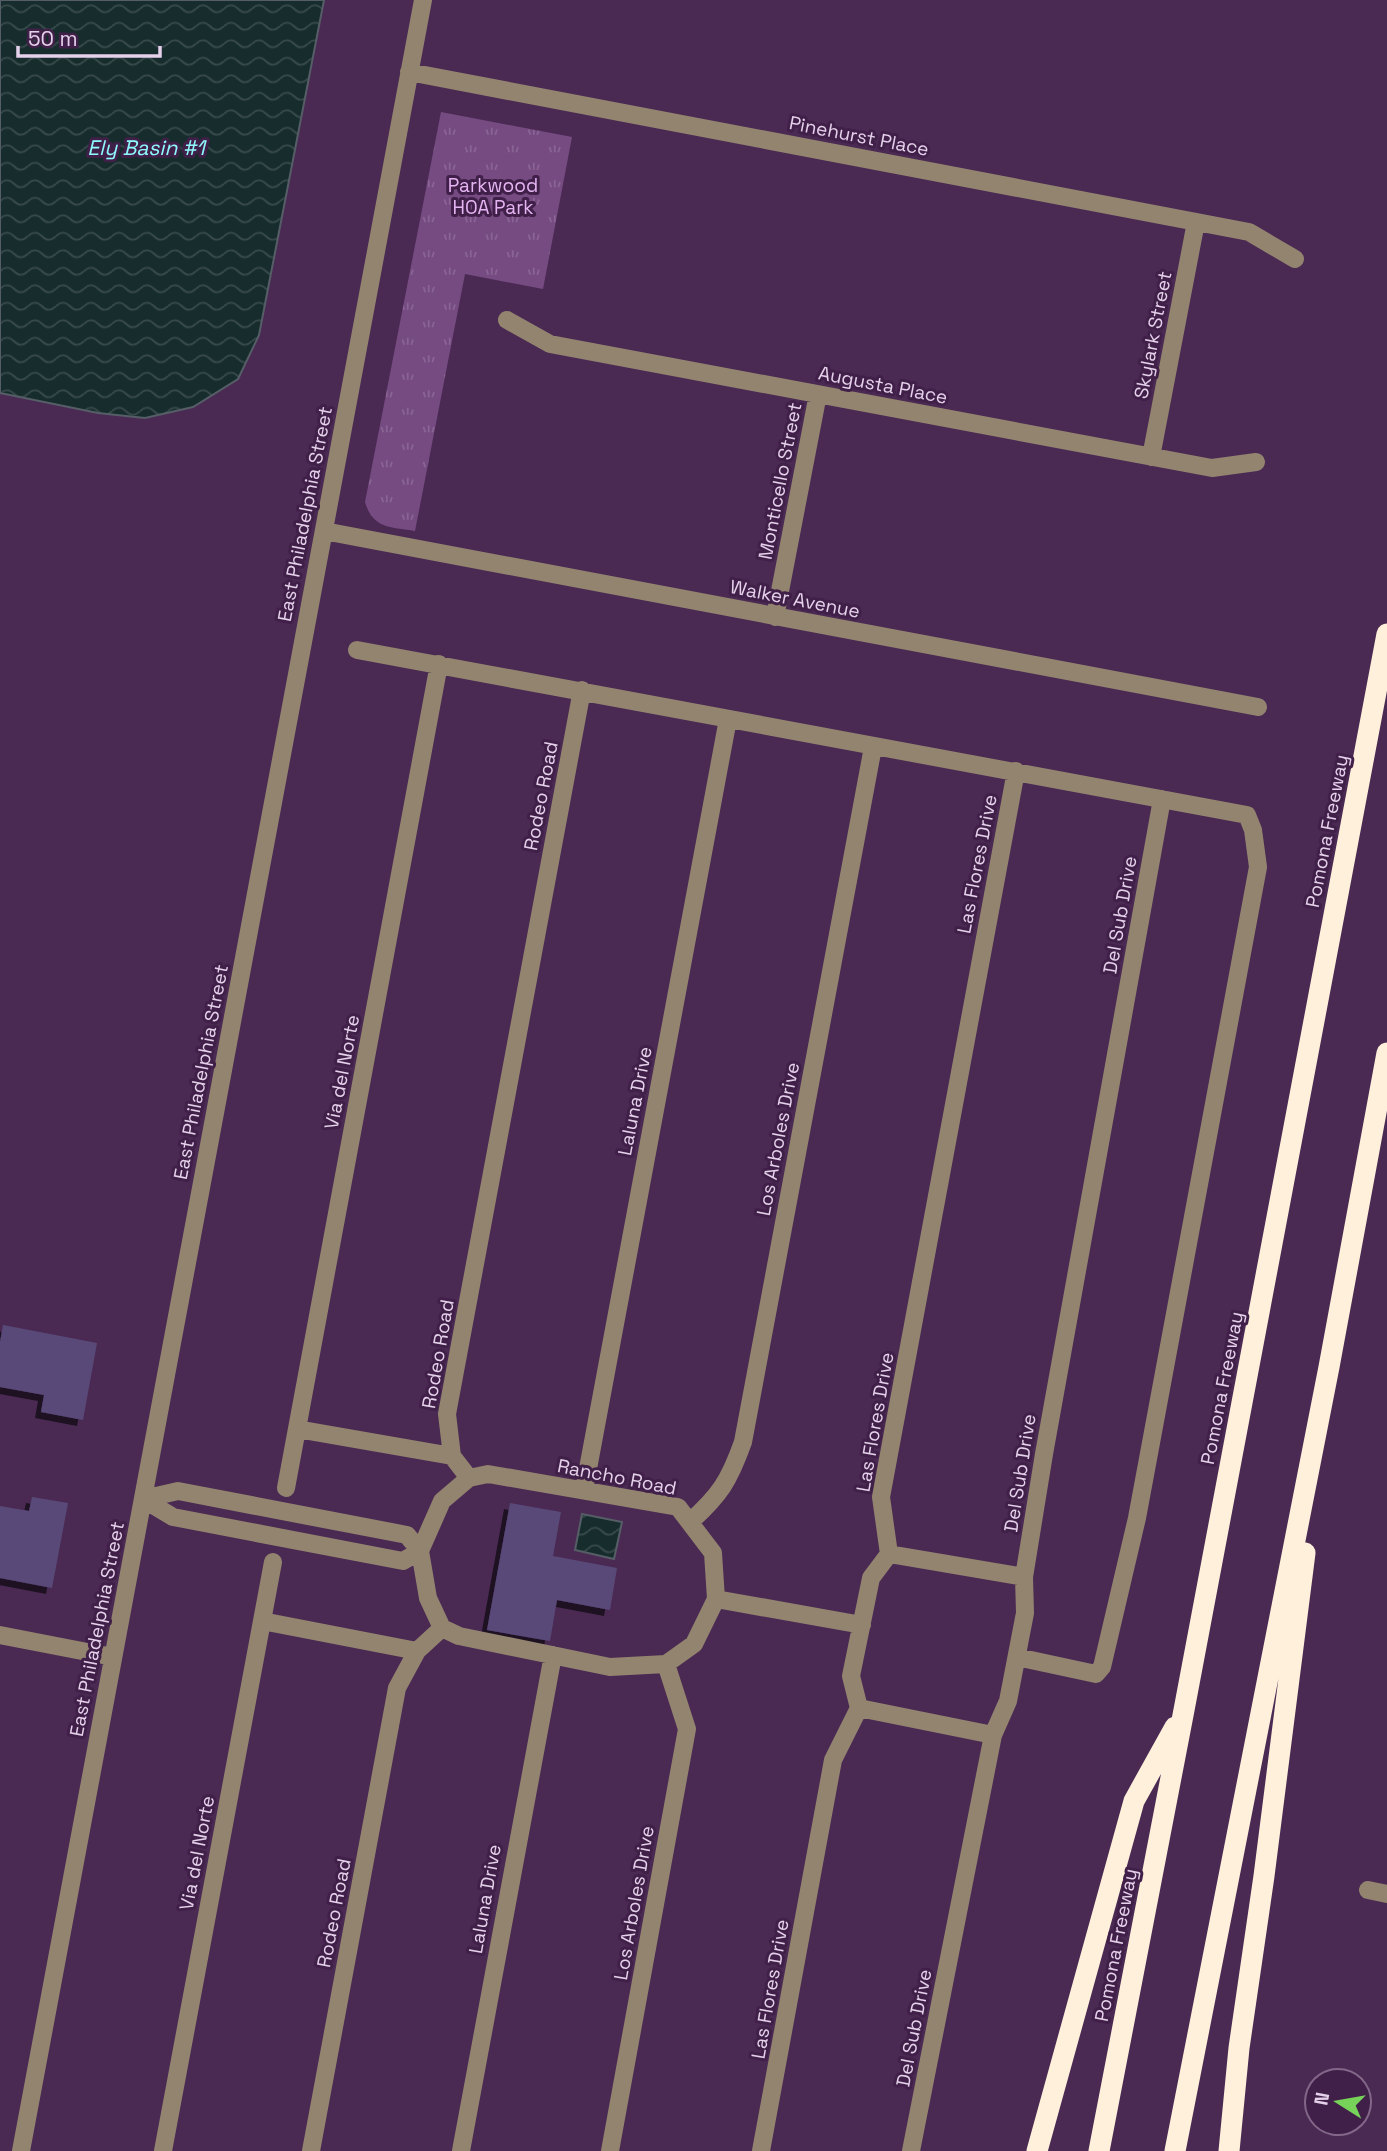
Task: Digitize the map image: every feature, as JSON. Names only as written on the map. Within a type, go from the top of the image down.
[{"type":"highway","name":"Pomona Freeway","points":[[1099,2151],[1387,634]]},
{"type":"highway","points":[[1175,2151],[1329,1367],[1387,1053]]},
{"type":"highway","points":[[1229,2151],[1239,2048],[1264,1876],[1329,1367]]},
{"type":"highway","points":[[1037,2151],[1134,1801],[1184,1710]]},
{"type":"street","name":"East Philadelphia Street","points":[[21,2151],[423,0]]},
{"type":"street","name":"Pinehurst Place","points":[[409,72],[1249,232],[1295,259]]},
{"type":"street","name":"Skylark Street","points":[[1151,457],[1196,222]]},
{"type":"street","name":"Augusta Place","points":[[507,320],[550,344],[1212,468],[1256,462]]},
{"type":"street","name":"Monticello Street","points":[[775,617],[818,394]]},
{"type":"street","name":"Walker Avenue","points":[[324,531],[1258,707]]},
{"type":"street","points":[[358,650],[1247,815],[1253,831],[1258,867],[1137,1518],[1102,1667],[1096,1674],[1017,1657]]},
{"type":"street","name":"Via del Norte","points":[[286,1488],[439,664]]},
{"type":"street","name":"Rodeo Road","points":[[452,1456],[447,1414],[582,690]]},
{"type":"street","name":"Laluna Drive","points":[[584,1490],[728,719]]},
{"type":"street","name":"Los Arboles Drive","points":[[690,1522],[713,1501],[732,1473],[743,1442],[873,747]]},
{"type":"street","name":"Las Flores Drive","points":[[889,1554],[881,1497],[1016,771]]},
{"type":"street","name":"Del Sub Drive","points":[[911,2151],[993,1735],[1008,1701],[1017,1657],[1025,1613],[1024,1577],[1044,1454],[1162,799]]},
{"type":"street","points":[[143,1499],[173,1517],[403,1561],[420,1551],[442,1501],[469,1478],[452,1456],[297,1429]]},
{"type":"street","name":"Rancho Road","points":[[469,1478],[488,1474],[678,1507],[713,1553],[716,1599],[694,1644],[666,1664]]},
{"type":"street","points":[[143,1499],[178,1491],[407,1535],[420,1551],[428,1598],[442,1628],[459,1636],[610,1667],[666,1664]]},
{"type":"street","points":[[993,1735],[859,1708],[851,1676],[871,1578],[889,1554],[1024,1577]]},
{"type":"street","name":"Via del Norte","points":[[163,2151],[273,1562]]},
{"type":"street","points":[[716,1599],[862,1625]]},
{"type":"street","points":[[262,1621],[417,1651]]},
{"type":"street","name":"Rodeo Road","points":[[311,2151],[397,1688],[417,1651],[442,1628]]},
{"type":"street","points":[[0,1635],[113,1657]]},
{"type":"street","name":"Laluna Drive","points":[[461,2151],[553,1655]]},
{"type":"street","name":"Los Arboles Drive","points":[[610,2151],[687,1729],[666,1664]]},
{"type":"street","name":"Las Flores Drive","points":[[761,2151],[833,1760],[859,1708]]},
{"type":"street","points":[[1368,1891],[1387,1894]]},
{"type":"green space","name":"Parkwood HOA Park","points":[[441,112],[572,137],[543,289],[465,274],[415,531],[378,522],[368,511],[365,502]]},
{"type":"water","name":"Ely Basin #1","points":[[0,0],[324,0],[259,335],[238,379],[193,407],[145,418],[98,413],[0,393]]},
{"type":"water","points":[[582,1514],[622,1522],[614,1559],[575,1550]]},
{"type":"building","points":[[3,1325],[97,1343],[83,1420],[41,1412],[44,1395],[0,1387],[0,1342]]},
{"type":"building","points":[[32,1497],[68,1503],[52,1588],[0,1578],[0,1506],[29,1511]]},
{"type":"building","points":[[510,1503],[561,1512],[553,1556],[617,1568],[610,1610],[557,1600],[550,1641],[487,1630]]}]
